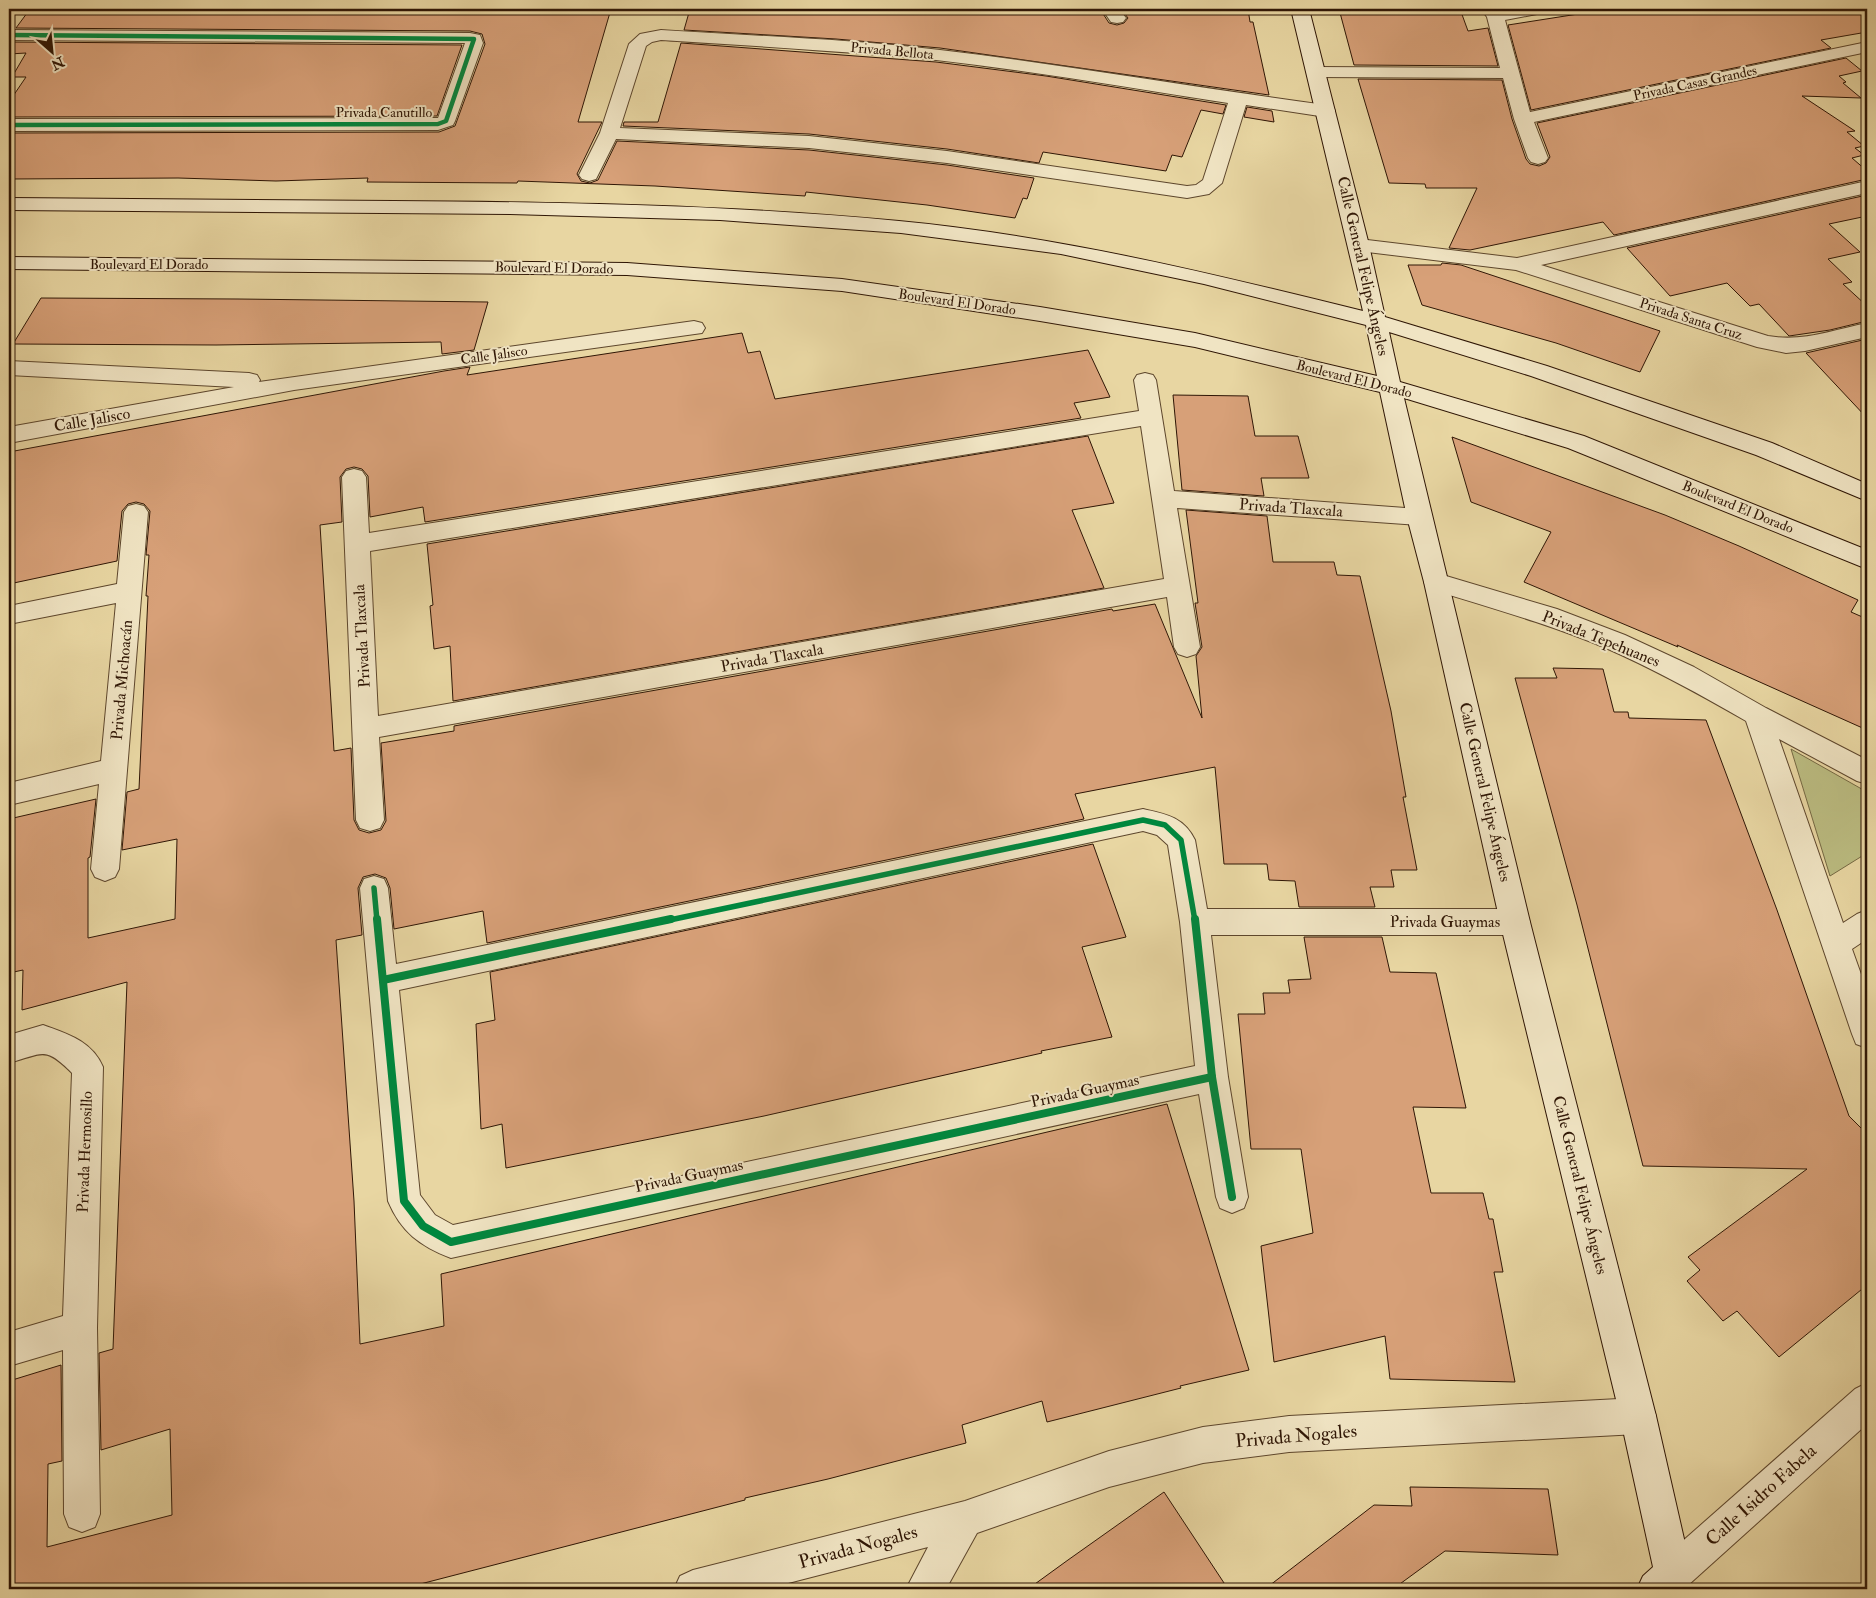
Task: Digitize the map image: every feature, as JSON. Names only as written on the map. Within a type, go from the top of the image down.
[{"type":"street","name":"Calle General Felipe Ángeles","points":[[1300,9],[1359,245],[1392,387],[1419,517],[1436,582],[1515,922],[1638,1416],[1664,1582]]},
{"type":"street","points":[[1536,9],[1492,13],[1523,119],[1538,158]]},
{"type":"street","name":"Privada Canutillo","points":[[9,35],[470,38],[474,39],[474,43],[446,121],[438,124],[9,125]]},
{"type":"street","name":"Privada Bellota","points":[[589,176],[609,133],[638,44],[646,38],[662,35],[864,48],[976,59],[1073,72],[1238,100],[1326,111]]},
{"type":"street","name":"Privada Casas Grandes","points":[[1523,119],[1867,48]]},
{"type":"street","points":[[1316,72],[1510,73]]},
{"type":"street","points":[[609,133],[839,146],[947,157],[1187,192],[1202,190],[1212,183],[1238,100]]},
{"type":"street","name":"Privada Santa Cruz","points":[[1518,264],[1867,187]]},
{"type":"street","points":[[9,204],[510,208],[720,214],[901,227],[1071,250],[1204,278],[1376,321],[1539,371],[1754,446],[1867,493]]},
{"type":"street","name":"Privada Santa Cruz","points":[[1359,245],[1518,264],[1779,345],[1804,344],[1867,330]]},
{"type":"street","name":"Boulevard El Dorado","points":[[9,264],[626,269],[842,285],[1040,314],[1196,340],[1392,387],[1576,442],[1867,560]]},
{"type":"street","name":"Calle Jalisco","points":[[9,435],[294,383],[694,328]]},
{"type":"street","name":"Calle Jalisco","points":[[9,368],[294,383]]},
{"type":"street","points":[[1145,380],[1188,647]]},
{"type":"street","points":[[358,544],[1150,417]]},
{"type":"street","name":"Privada Tlaxcala","points":[[354,477],[370,820]]},
{"type":"street","name":"Privada Tlaxcala","points":[[1164,499],[1419,517]]},
{"type":"street","name":"Privada Michoacán","points":[[105,869],[136,512]]},
{"type":"street","name":"Privada Tepehuanes","points":[[1436,582],[1548,616],[1616,642],[1685,674],[1867,773]]},
{"type":"street","name":"Privada Tlaxcala","points":[[366,729],[1178,586]]},
{"type":"street","points":[[9,615],[130,591]]},
{"type":"street","points":[[1758,715],[1867,1034]]},
{"type":"street","points":[[9,794],[114,769]]},
{"type":"street","points":[[383,980],[1143,820],[1165,825],[1181,840],[1195,922],[1212,1077],[1232,1196]]},
{"type":"street","name":"Privada Guaymas","points":[[374,888],[404,1202],[423,1226],[451,1242],[1212,1077]]},
{"type":"street","name":"Privada Guaymas","points":[[1195,922],[1515,922]]},
{"type":"street","points":[[1836,944],[1867,923]]},
{"type":"street","name":"Privada Hermosillo","points":[[9,1049],[43,1039],[68,1048],[88,1066],[80,1328],[82,1514]]},
{"type":"street","points":[[9,1349],[80,1328]]},
{"type":"street","name":"Calle Isidro Fabela","points":[[1664,1582],[1867,1401]]},
{"type":"street","name":"Privada Nogales","points":[[693,1589],[965,1519],[1109,1469],[1203,1445],[1289,1434],[1638,1416]]},
{"type":"street","points":[[925,1589],[965,1519]]},
{"type":"green space","points":[[1791,749],[1867,792],[1867,853],[1830,876]]},
{"type":"building","points":[[30,9],[611,9],[578,122],[602,122],[577,174],[581,181],[590,183],[598,180],[617,141],[809,150],[947,165],[1034,178],[1027,199],[1023,198],[1015,218],[927,205],[806,192],[805,196],[655,186],[518,181],[517,183],[367,182],[368,178],[276,181],[178,178],[9,179],[9,133],[439,132],[455,126],[485,44],[482,34],[470,31],[16,28]]},
{"type":"building","points":[[690,9],[917,9],[943,11],[944,9],[1100,9],[1109,23],[1117,25],[1124,23],[1128,18],[1121,9],[1248,9],[1250,22],[1253,22],[1269,95],[940,48],[836,39],[684,30]]},
{"type":"building","points":[[1339,9],[1460,9],[1468,31],[1488,28],[1498,66],[1354,65]]},
{"type":"building","points":[[1610,9],[1867,9],[1867,32],[1821,40],[1831,48],[1531,110],[1508,25]]},
{"type":"building","points":[[9,42],[462,45],[437,116],[9,117],[9,102],[26,77],[12,77],[26,53],[9,54]]},
{"type":"building","points":[[681,43],[936,62],[1046,76],[1226,105],[1223,114],[1201,110],[1182,157],[1172,155],[1166,171],[1043,152],[1039,163],[947,149],[809,134],[623,126],[624,122],[658,122]]},
{"type":"building","points":[[1846,58],[1862,71],[1839,76],[1846,82],[1843,83],[1861,98],[1802,96],[1855,131],[1847,132],[1864,146],[1855,148],[1864,155],[1852,158],[1867,171],[1867,179],[1614,235],[1603,222],[1470,250],[1449,248],[1477,188],[1426,188],[1425,184],[1389,183],[1358,79],[1502,80],[1512,119],[1526,159],[1530,164],[1539,166],[1546,163],[1550,157],[1537,123]]},
{"type":"building","points":[[1247,107],[1272,111],[1274,122],[1244,117]]},
{"type":"building","points":[[1867,195],[1867,216],[1829,224],[1860,252],[1828,259],[1852,282],[1843,284],[1867,306],[1867,321],[1830,330],[1789,336],[1759,304],[1750,306],[1727,283],[1670,296],[1627,248]]},
{"type":"building","points":[[1442,263],[1461,265],[1660,331],[1640,372],[1556,343],[1422,305],[1408,265],[1441,265]]},
{"type":"building","points":[[41,298],[488,302],[474,350],[442,354],[441,342],[216,345],[13,344]]},
{"type":"building","points":[[742,333],[748,353],[760,351],[775,399],[1088,350],[1110,397],[1074,403],[1081,418],[425,522],[423,507],[370,517],[368,476],[362,469],[354,467],[346,469],[340,477],[342,522],[320,525],[334,751],[351,748],[354,820],[359,830],[369,833],[381,830],[386,821],[381,743],[454,731],[454,726],[1112,609],[1113,611],[1155,604],[1202,718],[1196,656],[1202,647],[1195,603],[1198,603],[1186,510],[1267,516],[1273,562],[1334,562],[1337,575],[1360,576],[1391,711],[1406,797],[1403,797],[1417,870],[1391,870],[1394,887],[1370,887],[1375,907],[1299,907],[1295,881],[1269,880],[1267,864],[1224,864],[1215,767],[1075,794],[1084,819],[487,943],[483,911],[394,929],[390,888],[386,878],[375,874],[363,877],[358,888],[362,935],[336,940],[354,1201],[360,1344],[444,1326],[441,1274],[1167,1104],[1249,1370],[1180,1386],[1181,1388],[1047,1422],[1042,1401],[962,1425],[966,1443],[828,1479],[745,1498],[745,1500],[401,1589],[9,1589],[9,1381],[61,1365],[62,1461],[48,1464],[47,1547],[172,1515],[170,1429],[101,1450],[99,1353],[113,1349],[127,982],[22,1010],[23,970],[9,973],[9,819],[96,799],[90,857],[88,858],[88,938],[175,919],[177,839],[122,850],[127,792],[139,789],[148,596],[146,596],[149,555],[146,555],[150,511],[144,504],[136,502],[128,504],[122,511],[117,561],[9,584],[9,452],[444,371],[470,367],[467,375]]},
{"type":"building","points":[[1867,339],[1867,418],[1806,353]]},
{"type":"building","points":[[1173,395],[1248,396],[1255,436],[1298,436],[1309,478],[1261,478],[1264,496],[1182,490]]},
{"type":"building","points":[[1088,436],[1114,503],[1072,510],[1104,588],[453,701],[450,646],[434,649],[430,606],[433,605],[427,544]]},
{"type":"building","points":[[1452,437],[1665,515],[1858,600],[1851,612],[1867,619],[1867,730],[1677,645],[1678,647],[1524,582],[1551,532],[1471,502]]},
{"type":"building","points":[[1553,668],[1603,669],[1614,712],[1628,712],[1629,718],[1706,720],[1777,910],[1849,1116],[1862,1129],[1867,1125],[1867,1285],[1779,1357],[1737,1311],[1723,1321],[1687,1281],[1700,1270],[1688,1257],[1807,1169],[1643,1166],[1577,905],[1515,678],[1557,678]]},
{"type":"building","points":[[1093,844],[1126,937],[1082,947],[1112,1037],[1041,1051],[1042,1053],[764,1116],[506,1168],[502,1124],[481,1129],[476,1024],[495,1020],[490,972]]},
{"type":"building","points":[[1304,937],[1382,937],[1390,972],[1436,973],[1466,1108],[1413,1107],[1431,1193],[1483,1193],[1489,1219],[1493,1219],[1503,1272],[1494,1272],[1515,1382],[1390,1379],[1385,1336],[1274,1362],[1261,1246],[1313,1233],[1301,1149],[1251,1149],[1238,1014],[1265,1014],[1263,993],[1290,993],[1288,980],[1311,979]]},
{"type":"building","points":[[1410,1487],[1548,1489],[1558,1555],[1445,1551],[1393,1589],[1265,1589],[1374,1505],[1412,1506]]},
{"type":"building","points":[[1164,1492],[1228,1589],[1028,1589],[1068,1560]]},
{"type":"cycle path","points":[[9,35],[474,39],[446,121],[438,124],[9,125]]},
{"type":"cycle path","points":[[383,980],[1143,820],[1165,825],[1181,840],[1195,922],[1212,1077],[1232,1197]]},
{"type":"cycle path","points":[[374,888],[404,1201],[423,1226],[451,1242],[1212,1077]]}]
